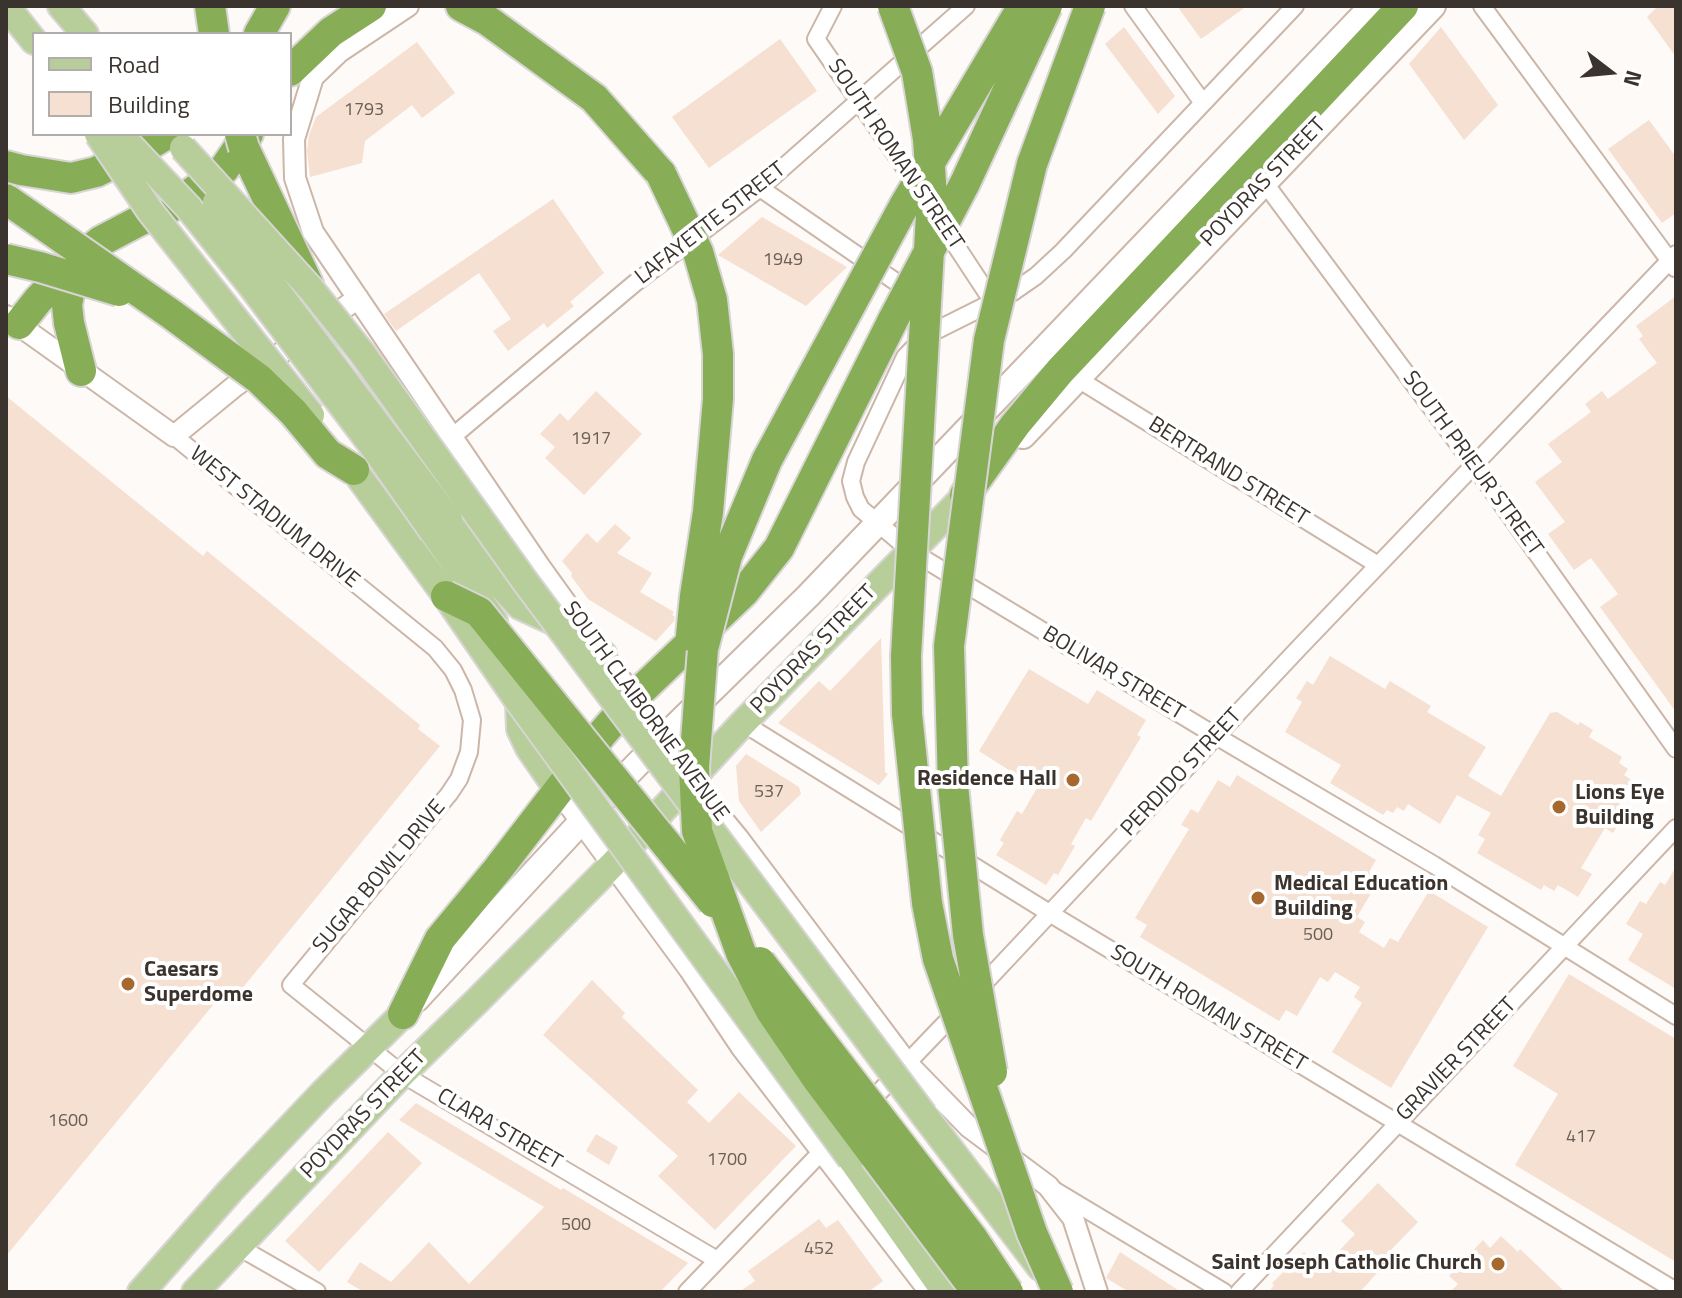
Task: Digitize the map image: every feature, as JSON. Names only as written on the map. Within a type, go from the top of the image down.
[{"type":"highway","points":[[210,6],[214,32]]},
{"type":"highway","points":[[260,32],[275,6]]},
{"type":"highway","points":[[292,45],[348,6]]},
{"type":"highway","points":[[302,74],[331,32],[371,6]]},
{"type":"highway","points":[[461,6],[487,20],[594,98],[661,174],[698,252],[712,300],[717,340],[718,399],[684,711],[697,831],[741,953],[771,1011],[818,1080],[977,1292]]},
{"type":"highway","points":[[893,6],[917,72],[928,139],[932,197],[906,656],[907,714],[927,903],[938,959],[1032,1233],[1058,1292]]},
{"type":"highway","points":[[693,774],[703,649],[727,556],[767,460],[904,206],[1023,6]]},
{"type":"highway","points":[[403,1014],[440,939],[558,790],[634,697],[744,592],[779,548],[965,183],[1047,6]]},
{"type":"highway","points":[[1007,1157],[968,935],[953,785],[949,646],[989,340],[1032,164],[1090,6]]},
{"type":"highway","points":[[963,498],[1015,425],[1060,371],[1403,6]]},
{"type":"highway","points":[[12,320],[101,241],[175,205],[224,169],[244,138]]},
{"type":"highway","points":[[244,138],[311,289]]},
{"type":"highway","points":[[6,166],[71,178],[96,172],[173,139]]},
{"type":"highway","points":[[6,199],[259,379],[293,412],[328,454],[354,470]]},
{"type":"highway","points":[[6,259],[94,282],[171,314]]},
{"type":"highway","points":[[75,262],[67,305],[81,371]]},
{"type":"highway","points":[[446,596],[479,612],[666,842],[973,1239],[1008,1292]]},
{"type":"main road","points":[[6,6],[32,38]]},
{"type":"main road","points":[[61,6],[83,32]]},
{"type":"main road","name":"POYDRAS STREET","points":[[141,1292],[231,1190],[403,1014],[581,822],[808,596],[1372,6]]},
{"type":"main road","name":"POYDRAS STREET","points":[[195,1292],[402,1074],[612,865],[693,774],[1078,379],[1433,6]]},
{"type":"main road","points":[[99,136],[150,211],[354,470],[945,1292]]},
{"type":"main road","points":[[121,136],[188,207],[377,452],[441,526],[520,606],[570,629],[603,654]]},
{"type":"main road","points":[[173,139],[240,242],[441,526],[520,660],[524,678],[519,703],[520,729],[529,748],[558,790]]},
{"type":"main road","name":"SOUTH CLAIBORNE AVENUE","points":[[173,139],[311,289],[362,353],[527,584],[1058,1292]]},
{"type":"street","points":[[302,74],[408,6]]},
{"type":"street","name":"SOUTH ROMAN STREET","points":[[833,6],[816,39],[894,149],[993,302]]},
{"type":"street","name":"LAFAYETTE STREET","points":[[452,437],[635,283],[760,188],[966,6]]},
{"type":"street","points":[[1133,6],[1203,103]]},
{"type":"street","points":[[760,188],[953,321],[1013,292],[1036,276],[1295,6]]},
{"type":"street","points":[[1482,6],[1674,261]]},
{"type":"street","name":"SOUTH CLAIBORNE AVENUE","points":[[302,74],[294,139],[295,178],[313,232],[540,567],[663,738],[907,1063],[969,1127],[1048,1186],[1073,1218],[1097,1292]]},
{"type":"street","name":"SOUTH PRIEUR STREET","points":[[1264,182],[1474,465],[1676,749]]},
{"type":"street","name":"PERDIDO STREET","points":[[687,1292],[1051,914],[1378,565],[1674,261]]},
{"type":"street","points":[[174,436],[235,386],[358,298]]},
{"type":"street","name":"WEST STADIUM DRIVE","points":[[12,320],[174,436],[435,648],[453,670],[472,720],[472,736],[465,766]]},
{"type":"street","name":"BOLIVAR STREET","points":[[953,321],[925,336],[905,357],[856,462],[851,481],[861,509],[911,551],[1434,865],[1676,1016]]},
{"type":"street","name":"BERTRAND STREET","points":[[1078,379],[1378,565]]},
{"type":"street","name":"SOUTH ROMAN STREET","points":[[743,723],[1051,914],[1676,1291]]},
{"type":"street","name":"SUGAR BOWL DRIVE","points":[[291,985],[449,794],[465,766]]},
{"type":"street","points":[[558,790],[690,970],[742,1048],[930,1292]]},
{"type":"street","name":"GRAVIER STREET","points":[[1239,1292],[1676,828]]},
{"type":"street","name":"CLARA STREET","points":[[291,985],[402,1074],[717,1260]]},
{"type":"street","points":[[1048,1186],[1224,1292]]},
{"type":"street","points":[[237,1246],[317,1292]]},
{"type":"building","points":[[1177,6],[1247,6],[1201,39]]},
{"type":"building","points":[[1658,6],[1676,6],[1676,57],[1647,17]]},
{"type":"building","points":[[1124,27],[1175,96],[1158,114],[1105,44]]},
{"type":"building","points":[[1441,27],[1498,105],[1464,140],[1409,64]]},
{"type":"building","points":[[780,39],[817,91],[709,168],[672,117]]},
{"type":"building","points":[[417,42],[455,93],[422,118],[412,105],[365,141],[362,163],[310,177],[307,151],[316,117]]},
{"type":"building","points":[[1649,120],[1676,157],[1676,213],[1662,223],[1608,149]]},
{"type":"building","points":[[553,199],[604,273],[570,302],[574,306],[547,328],[544,323],[508,351],[493,331],[511,319],[479,273],[396,331],[384,314]]},
{"type":"building","points":[[762,217],[847,267],[806,306],[718,255]]},
{"type":"building","points":[[1676,296],[1676,712],[1600,607],[1618,594],[1591,558],[1574,570],[1548,534],[1565,522],[1535,482],[1562,462],[1548,444],[1591,412],[1585,404],[1602,391],[1608,399],[1657,363],[1639,339],[1643,336],[1636,326]]},
{"type":"building","points":[[596,391],[642,434],[584,495],[545,458],[555,447],[540,434],[560,413],[568,421]]},
{"type":"building","points":[[6,396],[203,556],[207,551],[420,725],[418,729],[440,746],[236,996],[227,988],[6,1256]]},
{"type":"building","points":[[615,524],[631,538],[617,553],[652,573],[640,592],[674,612],[674,621],[656,641],[588,599],[562,561],[587,533],[597,543]]},
{"type":"building","points":[[881,638],[885,772],[888,774],[879,785],[778,723],[819,681],[830,691]]},
{"type":"building","points":[[1330,656],[1385,689],[1390,681],[1431,706],[1427,712],[1486,747],[1468,776],[1501,796],[1550,713],[1557,712],[1578,725],[1580,722],[1593,730],[1589,737],[1622,757],[1619,763],[1628,769],[1624,775],[1633,781],[1619,804],[1628,809],[1613,833],[1605,828],[1581,868],[1592,874],[1578,897],[1558,885],[1554,891],[1544,885],[1541,890],[1477,853],[1485,839],[1478,835],[1491,813],[1457,795],[1440,824],[1408,804],[1404,811],[1397,807],[1393,813],[1387,810],[1383,815],[1330,783],[1341,765],[1285,732],[1302,702],[1296,698],[1307,681],[1313,685]]},
{"type":"building","name":"Residence Hall","points":[[1029,669],[1088,704],[1097,690],[1146,720],[1137,735],[1141,737],[1091,821],[1086,818],[1071,844],[1075,846],[1058,875],[1054,873],[1046,885],[996,855],[1004,843],[1000,840],[1017,811],[1022,814],[1037,788],[979,751]]},
{"type":"building","points":[[746,754],[799,787],[801,794],[761,832],[739,801],[736,766]]},
{"type":"building","name":"Medical Education Building","points":[[1237,775],[1376,860],[1369,872],[1380,878],[1357,917],[1365,922],[1359,932],[1384,948],[1390,938],[1398,942],[1429,891],[1488,927],[1391,1088],[1332,1052],[1362,1003],[1354,997],[1360,987],[1335,972],[1328,982],[1320,977],[1297,1016],[1286,1010],[1279,1021],[1140,937],[1147,925],[1135,918],[1189,829],[1181,825],[1191,809],[1198,813],[1218,780],[1230,787]]},
{"type":"building","points":[[1676,867],[1676,989],[1628,960],[1643,934],[1626,924],[1640,901],[1646,904],[1660,882],[1665,885]]},
{"type":"building","points":[[1569,974],[1676,1039],[1676,1262],[1515,1165],[1558,1094],[1513,1066]]},
{"type":"building","points":[[592,980],[625,1013],[622,1017],[698,1090],[687,1102],[709,1123],[739,1092],[796,1146],[715,1230],[658,1176],[678,1156],[543,1035]]},
{"type":"building","points":[[416,1103],[688,1263],[660,1292],[364,1292],[347,1282],[360,1262],[391,1282],[429,1242],[469,1284],[544,1207],[399,1120]]},
{"type":"building","points":[[388,1132],[422,1163],[319,1272],[285,1241]]},
{"type":"building","points":[[596,1134],[618,1147],[609,1165],[586,1151]]},
{"type":"building","points":[[1378,1183],[1418,1222],[1382,1259],[1386,1263],[1360,1292],[1269,1292],[1274,1285],[1272,1283],[1304,1252],[1322,1269],[1355,1234],[1341,1221]]},
{"type":"building","points":[[819,1219],[826,1228],[838,1220],[883,1281],[868,1292],[739,1292],[755,1281],[748,1271]]},
{"type":"building","name":"Saint Joseph Catholic Church","points":[[1501,1236],[1518,1252],[1520,1249],[1565,1292],[1450,1292],[1458,1284],[1449,1276],[1483,1240],[1490,1248]]},
{"type":"building","points":[[1120,1252],[1181,1292],[1129,1292],[1106,1278]]},
{"type":"place","name":"Residence Hall","points":[[1073,780]]},
{"type":"place","name":"Lions Eye Building","points":[[1559,807]]},
{"type":"place","name":"Medical Education Building","points":[[1258,898]]},
{"type":"place","name":"Caesars Superdome","points":[[128,984]]},
{"type":"place","name":"Saint Joseph Catholic Church","points":[[1498,1264]]}]
